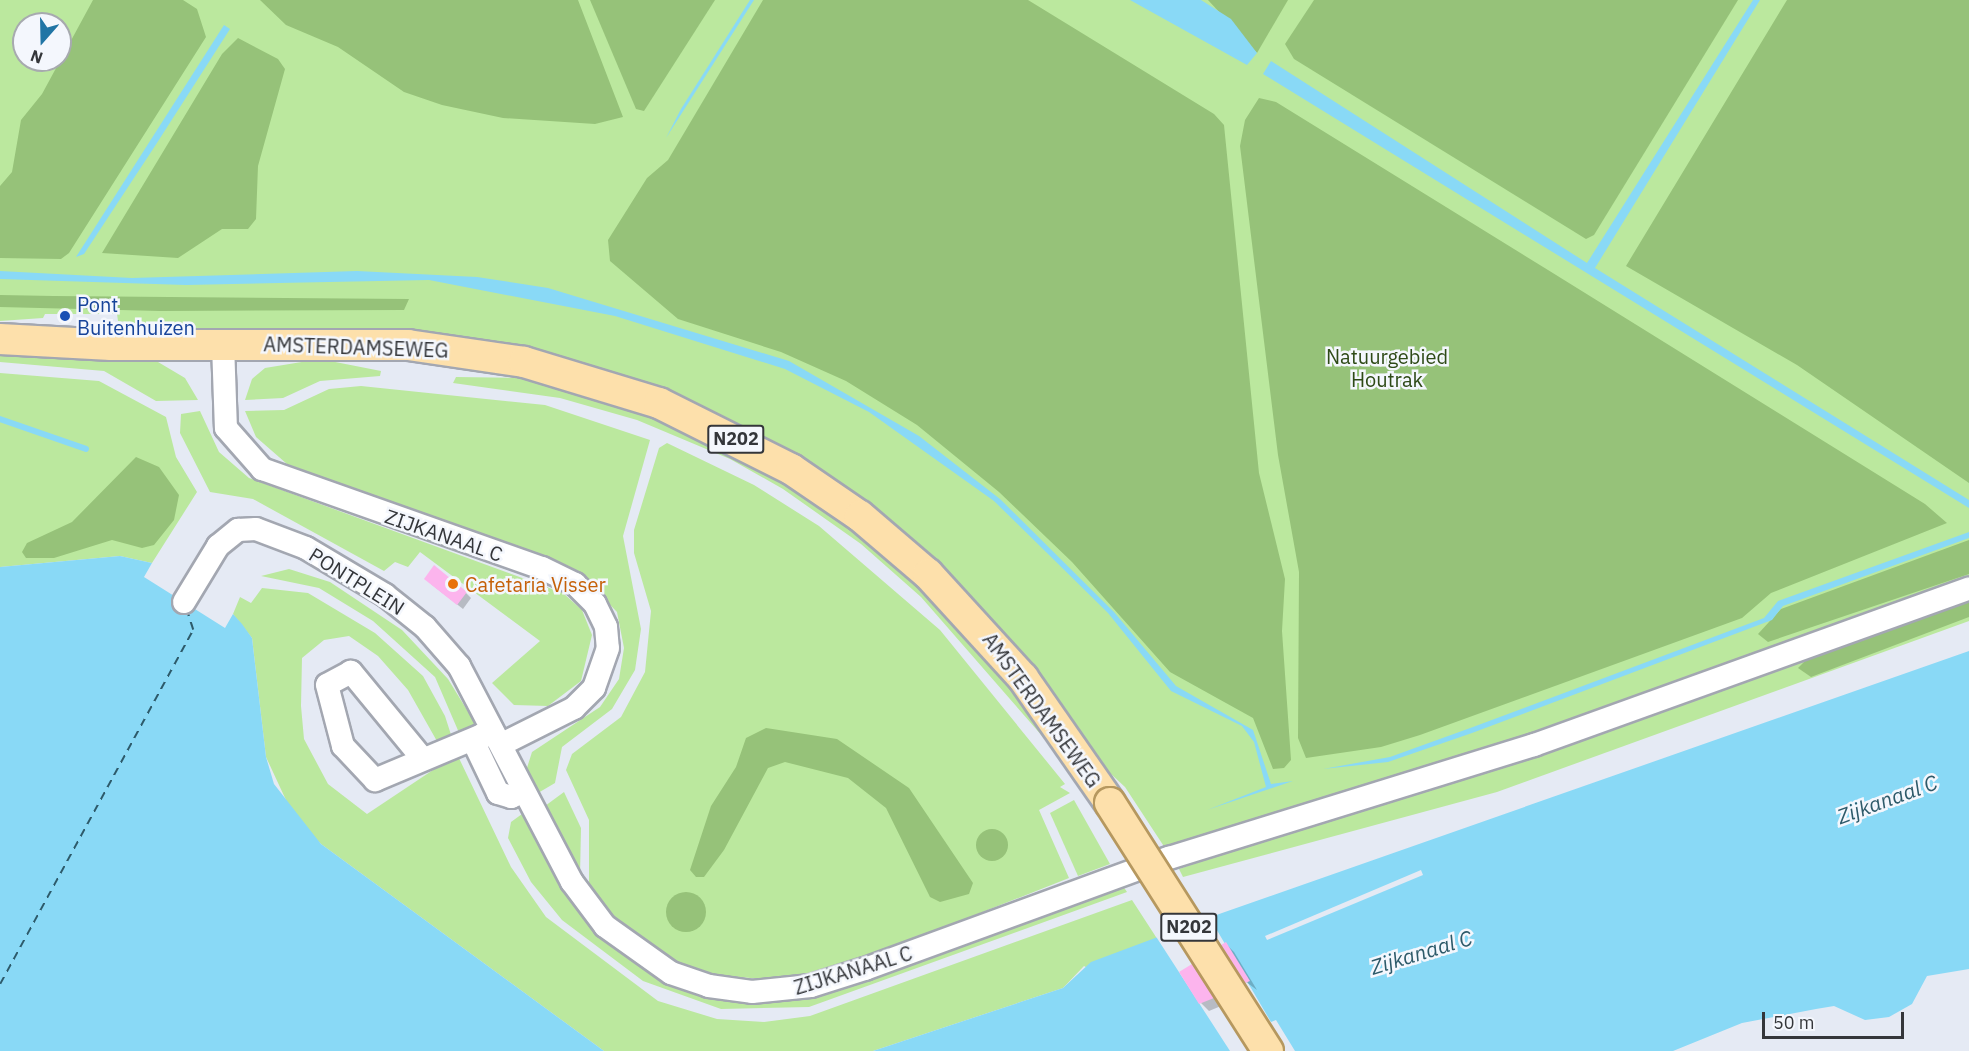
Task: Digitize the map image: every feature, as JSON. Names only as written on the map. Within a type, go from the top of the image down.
[{"type":"main road","name":"N202","points":[[0,339],[223,344]]},
{"type":"main road","name":"AMSTERDAMSEWEG","points":[[223,344],[408,345],[524,362],[632,393],[758,450],[860,516],[954,599],[1023,678],[1110,803],[1268,1051]]},
{"type":"street","name":"ZIJKANAAL C","points":[[223,344],[226,428],[262,469],[542,568],[575,584],[595,604],[606,627],[608,648],[594,688],[574,708],[502,744],[522,792],[572,882],[630,948],[671,973],[710,986],[786,991],[865,969],[1180,855],[1534,745],[1969,588]]},
{"type":"street","name":"PONTPLEIN","points":[[184,602],[228,536],[256,529],[283,538],[363,581],[425,627],[459,666],[502,744]]},
{"type":"street","points":[[422,758],[351,672],[327,685],[343,746],[375,780],[422,758],[482,735],[477,750],[498,793],[511,797],[522,792]]},
{"type":"green space","name":"Natuurgebied Houtrak","points":[[0,0],[1969,0],[1969,579],[1503,745],[1165,848],[1125,787],[1097,761],[995,627],[657,390],[571,360],[439,333],[195,330],[118,321],[117,314],[45,314],[43,318],[0,321]]},
{"type":"green space","points":[[93,0],[183,0],[197,9],[206,37],[69,253],[61,259],[0,258],[0,186],[12,172],[21,120],[42,94],[54,72],[72,72],[72,39]]},
{"type":"green space","points":[[260,0],[578,0],[623,117],[595,124],[503,118],[442,105],[404,92],[338,47],[286,25]]},
{"type":"green space","points":[[590,0],[715,0],[644,111],[636,109]]},
{"type":"green space","points":[[763,0],[1028,0],[1214,114],[1224,125],[1259,473],[1285,579],[1282,631],[1291,760],[1284,768],[1273,769],[1253,718],[1170,672],[1072,562],[999,492],[917,425],[846,381],[781,352],[678,319],[610,261],[608,240],[647,178],[668,160]]},
{"type":"green space","points":[[1208,0],[1288,0],[1257,53]]},
{"type":"green space","points":[[1314,0],[1738,0],[1594,235],[1586,239],[1294,59],[1285,44]]},
{"type":"green space","points":[[1787,0],[1969,0],[1969,483],[1797,365],[1626,266]]},
{"type":"green space","points":[[238,38],[278,59],[285,69],[258,166],[256,219],[248,229],[222,229],[178,258],[102,253],[222,54]]},
{"type":"green space","points":[[1259,98],[1276,102],[1548,270],[1925,504],[1947,523],[1771,593],[1742,618],[1420,735],[1381,747],[1306,758],[1298,738],[1299,572],[1278,455],[1240,146],[1245,120]]},
{"type":"green space","points":[[0,295],[409,299],[404,310],[160,311],[0,307]]},
{"type":"green space","points":[[0,351],[158,362],[185,378],[198,400],[156,401],[104,371],[0,362]]},
{"type":"green space","points":[[320,359],[381,371],[380,376],[320,381],[283,398],[245,400],[252,379],[265,368]]},
{"type":"green space","points":[[0,373],[99,381],[166,417],[176,457],[197,492],[152,563],[120,556],[0,567]]},
{"type":"green space","points":[[456,377],[528,378],[613,400],[735,450],[865,534],[977,639],[1077,776],[921,597],[861,544],[783,489],[730,459],[637,420],[560,398],[453,383]]},
{"type":"green space","points":[[361,386],[545,405],[650,440],[623,536],[641,629],[635,670],[612,709],[562,747],[555,783],[538,793],[526,771],[532,752],[600,707],[619,679],[624,648],[617,612],[576,570],[287,464],[256,437],[245,411],[284,410],[329,389]]},
{"type":"green space","points":[[200,411],[219,452],[249,478],[563,593],[582,610],[592,635],[581,681],[548,706],[514,705],[492,683],[540,641],[420,552],[408,567],[395,562],[384,571],[253,499],[210,492],[180,433],[181,414]]},
{"type":"green space","points":[[667,443],[754,485],[819,526],[940,630],[1065,784],[1060,787],[1070,793],[1039,810],[1069,878],[851,964],[783,981],[707,974],[666,959],[622,929],[589,887],[589,820],[566,770],[572,754],[621,717],[645,672],[651,611],[634,553],[634,530],[659,448]]},
{"type":"green space","points":[[136,457],[159,467],[179,495],[174,520],[154,545],[142,548],[112,540],[54,558],[26,558],[22,552],[27,543],[72,522]]},
{"type":"green space","points":[[1969,540],[1969,574],[1768,642],[1758,634],[1781,609]]},
{"type":"green space","points":[[289,569],[330,582],[402,630],[448,679],[478,728],[460,735],[435,677],[373,621],[319,588],[261,576]]},
{"type":"green space","points":[[262,588],[308,593],[375,633],[423,676],[445,716],[453,741],[438,743],[408,690],[378,656],[349,636],[324,640],[302,658],[301,706],[304,739],[328,784],[367,814],[457,754],[511,867],[546,917],[658,1001],[717,1019],[764,1022],[810,1016],[1132,900],[1230,1051],[1084,966],[1063,988],[873,1051],[604,1051],[321,844],[292,813],[266,757],[252,638],[233,614],[240,597],[251,603]]},
{"type":"green space","points":[[1969,598],[1969,621],[1497,792],[1183,877],[1179,869]]},
{"type":"green space","points":[[1969,602],[1969,617],[1811,677],[1798,668],[1805,661]]},
{"type":"green space","points":[[766,728],[837,739],[909,788],[973,883],[969,894],[940,902],[930,897],[886,808],[848,778],[785,762],[768,768],[724,850],[704,877],[696,877],[690,870],[711,806],[736,767],[746,738]]},
{"type":"green space","points":[[564,792],[581,828],[580,876],[545,806]]},
{"type":"green space","points":[[1074,800],[1110,864],[1078,876],[1050,813]]},
{"type":"green space","points":[[522,814],[556,873],[615,947],[655,974],[715,997],[986,937],[1123,886],[1127,892],[809,1007],[721,1009],[643,981],[562,920],[531,882],[508,838],[511,822]]},
{"type":"green space","points":[[992,829],[1003,834],[1008,845],[1003,856],[992,861],[981,856],[976,845],[981,834]]},
{"type":"green space","points":[[686,892],[694,893],[700,898],[705,904],[705,920],[700,926],[694,931],[686,932],[678,931],[672,926],[667,920],[666,912],[667,904],[672,898],[678,893]]},
{"type":"water","points":[[750,0],[754,0],[666,138],[681,109]]},
{"type":"water","points":[[1130,0],[1201,0],[1231,19],[1257,53],[1247,65]]},
{"type":"water","points":[[1753,0],[1760,0],[1595,268],[1969,500],[1969,508],[1263,74],[1271,61],[1587,263]]},
{"type":"water","points":[[224,25],[230,29],[84,254],[76,257]]},
{"type":"water","points":[[0,271],[132,278],[357,271],[477,277],[548,288],[789,361],[919,436],[1000,499],[1114,612],[1176,686],[1253,730],[1271,784],[1293,781],[1207,810],[1266,787],[1254,742],[1242,726],[1171,691],[1108,613],[994,501],[869,412],[785,369],[615,316],[429,280],[186,285],[0,279]]},
{"type":"water","points":[[1969,532],[1969,538],[1783,606],[1772,620],[1472,733],[1388,762],[1323,769],[1390,757],[1473,727],[1764,618],[1778,601]]},
{"type":"water","points":[[120,556],[152,563],[144,577],[225,628],[233,614],[252,638],[266,757],[274,784],[321,844],[604,1051],[0,1051],[0,567]]},
{"type":"water","name":"Zijkanaal C","points":[[1969,651],[1969,969],[1927,976],[1912,1004],[1889,1017],[1865,1020],[1834,1006],[1742,1023],[1673,1051],[873,1051],[1063,988],[1091,962],[1222,913]]},
{"type":"pier","points":[[1421,870],[1423,875],[1267,940],[1265,936]]},
{"type":"pier","points":[[1208,915],[1271,1022],[1276,1020],[1295,1051],[1230,1051],[1155,935]]},
{"type":"building","points":[[434,565],[467,592],[457,605],[424,579]]},
{"type":"building","points":[[1226,942],[1250,981],[1245,983],[1221,945]]},
{"type":"building","points":[[1192,964],[1214,998],[1199,1004],[1179,972]]},
{"type":"waterway","points":[[0,419],[86,449]]},
{"type":"ferry route","points":[[0,984],[193,630],[187,611]]},
{"type":"place","name":"Pont Buitenhuizen","points":[[65,316]]},
{"type":"place","name":"Cafetaria Visser","points":[[453,584]]}]
